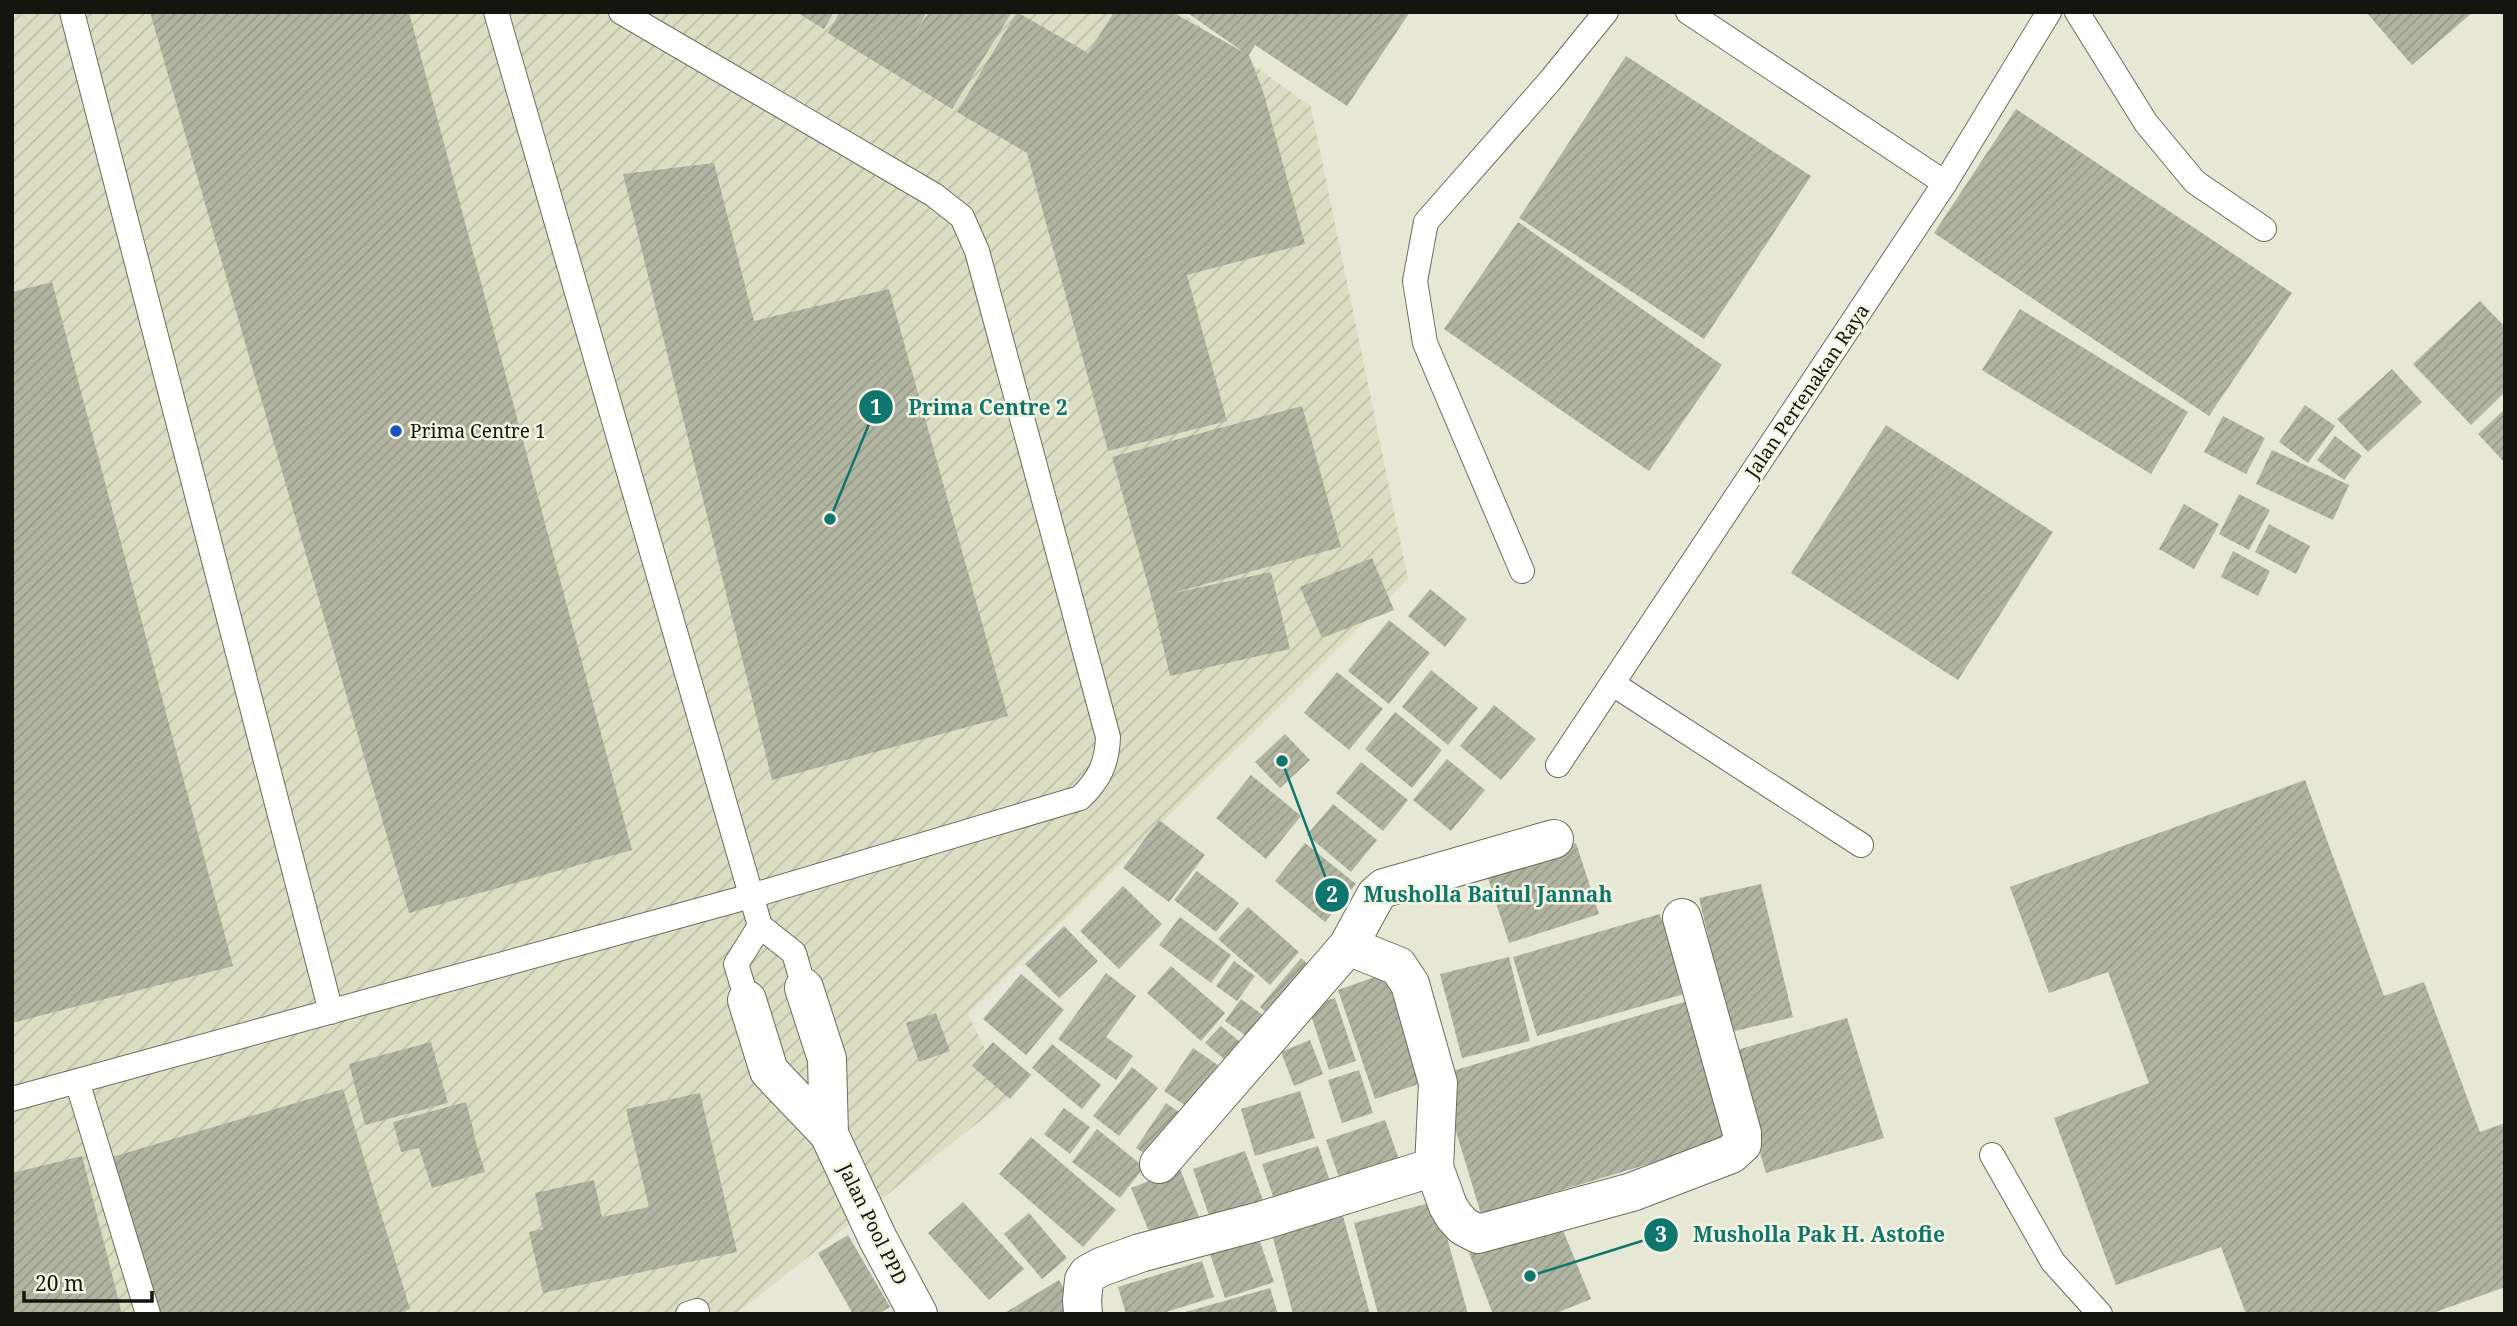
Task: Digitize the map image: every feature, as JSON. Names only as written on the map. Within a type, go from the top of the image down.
[{"type":"street","points":[[1159,1164],[1348,946],[1376,895],[1384,888],[1554,839]]},
{"type":"street","points":[[1348,946],[1398,967],[1410,984],[1438,1083],[1434,1167],[1454,1216],[1463,1226],[1478,1234],[1632,1192],[1737,1150],[1742,1144],[1742,1133],[1682,918]]},
{"type":"street","name":"Jalan Pool PPD","points":[[804,988],[827,1059],[829,1134]]},
{"type":"street","name":"Jalan Pool PPD","points":[[747,1000],[769,1071],[829,1134],[878,1239],[918,1314]]},
{"type":"street","points":[[1083,1314],[1082,1285],[1093,1271],[1140,1253],[1264,1220],[1434,1167]]},
{"type":"lane","points":[[72,12],[331,1012]]},
{"type":"lane","points":[[496,12],[751,896],[761,926],[794,953],[804,988]]},
{"type":"lane","points":[[12,1099],[751,896],[1080,798],[1102,773],[1108,737],[976,251],[962,217],[934,195],[621,12]]},
{"type":"lane","points":[[1522,571],[1425,344],[1415,281],[1426,222],[1549,82],[1606,12]]},
{"type":"lane","points":[[1688,12],[1945,183]]},
{"type":"lane","name":"Jalan Pertenakan Raya","points":[[1558,765],[1945,183],[2049,12]]},
{"type":"lane","points":[[2077,12],[2146,123],[2195,182],[2264,229]]},
{"type":"lane","points":[[1612,684],[1861,845]]},
{"type":"lane","points":[[747,1000],[736,964],[761,926]]},
{"type":"lane","points":[[77,1081],[148,1314]]},
{"type":"lane","points":[[1992,1155],[2053,1262],[2100,1314]]},
{"type":"shaded area","points":[[12,12],[1181,12],[1311,107],[1408,579],[968,1014],[1009,1098],[736,1314],[12,1314]]},
{"type":"building","name":"Prima Centre 1","points":[[150,12],[409,12],[632,850],[409,913]]},
{"type":"building","points":[[796,12],[834,12],[824,29]]},
{"type":"building","points":[[840,12],[927,12],[913,37],[929,12],[1012,12],[952,109],[828,33]]},
{"type":"building","points":[[1017,12],[1088,53],[1114,12],[1172,12],[1245,53],[1186,12],[1410,12],[1347,106],[1255,45],[1249,55],[1263,91],[1305,244],[1187,275],[1227,421],[1108,451],[1027,153],[957,112]]},
{"type":"building","points":[[2366,12],[2473,12],[2412,65]]},
{"type":"building","points":[[1626,56],[1811,176],[1704,339],[1519,218]]},
{"type":"building","points":[[2016,109],[2292,293],[2209,416],[1934,233]]},
{"type":"building","points":[[714,163],[754,321],[889,289],[1008,716],[772,780],[623,174]]},
{"type":"building","points":[[1518,222],[1722,365],[1649,471],[1444,329]]},
{"type":"building","points":[[52,282],[233,966],[12,1023],[12,292]]},
{"type":"building","points":[[2480,301],[2505,327],[2505,392],[2471,425],[2413,364]]},
{"type":"building","points":[[2020,309],[2188,412],[2151,474],[1982,370]]},
{"type":"building","points":[[2392,369],[2422,402],[2368,452],[2337,419]]},
{"type":"building","points":[[2305,405],[2335,426],[2308,463],[2279,442]]},
{"type":"building","points":[[1302,406],[1341,547],[1169,594],[1271,572],[1290,649],[1170,676],[1152,599],[1112,457]]},
{"type":"building","points":[[2505,409],[2505,463],[2478,434]]},
{"type":"building","points":[[2223,416],[2265,438],[2246,474],[2204,452]]},
{"type":"building","points":[[1886,425],[2053,532],[1958,680],[1791,573]]},
{"type":"building","points":[[2335,436],[2362,456],[2344,480],[2317,460]]},
{"type":"building","points":[[2272,450],[2349,485],[2333,520],[2256,484]]},
{"type":"building","points":[[2239,494],[2270,510],[2249,550],[2219,534]]},
{"type":"building","points":[[2184,504],[2219,524],[2194,569],[2159,549]]},
{"type":"building","points":[[2269,524],[2310,546],[2296,574],[2255,552]]},
{"type":"building","points":[[2233,551],[2270,571],[2258,596],[2221,577]]},
{"type":"building","points":[[1372,558],[1394,610],[1322,638],[1300,587]]},
{"type":"building","points":[[1430,589],[1467,619],[1445,647],[1408,616]]},
{"type":"building","points":[[1389,620],[1430,653],[1389,704],[1348,671]]},
{"type":"building","points":[[1431,670],[1478,708],[1448,745],[1402,707]]},
{"type":"building","points":[[1337,672],[1383,709],[1349,750],[1304,713]]},
{"type":"building","points":[[1494,705],[1536,739],[1501,780],[1460,746]]},
{"type":"building","points":[[1395,712],[1442,750],[1412,788],[1365,749]]},
{"type":"building","points":[[1285,734],[1310,760],[1280,788],[1255,762]]},
{"type":"building","points":[[1447,759],[1485,790],[1451,831],[1413,800]]},
{"type":"building","points":[[1361,762],[1408,800],[1383,831],[1336,793]]},
{"type":"building","points":[[1251,775],[1301,816],[1266,859],[1216,818]]},
{"type":"building","points":[[2305,780],[2384,996],[2424,982],[2480,1132],[2505,1123],[2505,1287],[2430,1314],[2246,1314],[2221,1247],[2116,1285],[2054,1118],[2149,1083],[2108,972],[2049,993],[2010,887]]},
{"type":"building","points":[[1333,804],[1377,840],[1351,872],[1307,835]]},
{"type":"building","points":[[1159,820],[1205,855],[1169,902],[1123,868]]},
{"type":"building","points":[[1305,843],[1356,884],[1325,922],[1275,881]]},
{"type":"building","points":[[1576,843],[1599,914],[1509,943],[1486,872]]},
{"type":"building","points":[[1197,871],[1239,903],[1216,932],[1174,900]]},
{"type":"building","points":[[1761,884],[1793,1017],[1731,1032],[1699,898]]},
{"type":"building","points":[[1123,886],[1162,924],[1119,969],[1080,931]]},
{"type":"building","points":[[1248,907],[1299,952],[1270,985],[1218,939]]},
{"type":"building","points":[[1660,914],[1684,994],[1537,1036],[1513,957]]},
{"type":"building","points":[[1180,917],[1231,955],[1211,983],[1159,945]]},
{"type":"building","points":[[1064,926],[1098,961],[1059,998],[1025,964]]},
{"type":"building","points":[[1509,957],[1530,1041],[1462,1058],[1440,974]]},
{"type":"building","points":[[1301,958],[1318,973],[1276,1021],[1260,1007]]},
{"type":"building","points":[[1234,961],[1255,976],[1237,1001],[1216,986]]},
{"type":"building","points":[[1171,966],[1225,1013],[1201,1041],[1147,993]]},
{"type":"building","points":[[1389,972],[1427,1081],[1375,1099],[1338,990]]},
{"type":"building","points":[[1106,973],[1136,996],[1106,1037],[1133,1056],[1116,1080],[1058,1039]]},
{"type":"building","points":[[1021,974],[1064,1010],[1026,1055],[983,1019]]},
{"type":"building","points":[[1335,998],[1356,1061],[1329,1070],[1308,1006]]},
{"type":"building","points":[[1241,999],[1275,1024],[1259,1045],[1225,1021]]},
{"type":"building","points":[[1694,999],[1736,1138],[1481,1214],[1439,1075]]},
{"type":"building","points":[[936,1013],[950,1051],[919,1062],[906,1023]]},
{"type":"building","points":[[1847,1018],[1884,1138],[1766,1173],[1730,1052]]},
{"type":"building","points":[[1221,1026],[1251,1051],[1235,1068],[1205,1043]]},
{"type":"building","points":[[1310,1040],[1323,1074],[1294,1086],[1281,1052]]},
{"type":"building","points":[[431,1042],[448,1103],[365,1125],[349,1064]]},
{"type":"building","points":[[993,1042],[1031,1075],[1010,1099],[972,1066]]},
{"type":"building","points":[[1052,1044],[1101,1085],[1082,1109],[1032,1068]]},
{"type":"building","points":[[1193,1048],[1225,1070],[1195,1112],[1164,1091]]},
{"type":"building","points":[[1132,1067],[1158,1088],[1119,1136],[1093,1116]]},
{"type":"building","points":[[1359,1070],[1373,1113],[1342,1123],[1328,1080]]},
{"type":"building","points":[[343,1089],[410,1309],[394,1314],[160,1314],[112,1157]]},
{"type":"building","points":[[1300,1091],[1315,1138],[1255,1156],[1241,1109]]},
{"type":"building","points":[[700,1093],[737,1252],[543,1293],[529,1232],[543,1229],[535,1193],[594,1180],[602,1217],[649,1207],[626,1109]]},
{"type":"building","points":[[466,1102],[485,1172],[432,1188],[419,1148],[401,1152],[393,1122]]},
{"type":"building","points":[[1166,1103],[1188,1118],[1158,1162],[1136,1148]]},
{"type":"building","points":[[1064,1108],[1090,1127],[1070,1154],[1044,1134]]},
{"type":"building","points":[[1385,1120],[1400,1162],[1341,1183],[1326,1140]]},
{"type":"building","points":[[1097,1129],[1144,1167],[1120,1198],[1072,1162]]},
{"type":"building","points":[[1031,1137],[1116,1210],[1083,1247],[999,1174]]},
{"type":"building","points":[[1318,1146],[1332,1187],[1276,1205],[1262,1164]]},
{"type":"building","points":[[1245,1151],[1265,1206],[1212,1224],[1193,1169]]},
{"type":"building","points":[[82,1156],[122,1314],[12,1314],[12,1173]]},
{"type":"building","points":[[1180,1169],[1201,1222],[1153,1241],[1131,1188]]},
{"type":"building","points":[[1437,1201],[1468,1314],[1378,1314],[1354,1223]]},
{"type":"building","points":[[963,1202],[1024,1269],[989,1300],[928,1233]]},
{"type":"building","points":[[1029,1213],[1067,1258],[1042,1279],[1004,1234]]},
{"type":"building","points":[[1343,1216],[1370,1314],[1293,1314],[1272,1234]]},
{"type":"building","points":[[1558,1218],[1591,1299],[1554,1314],[1493,1314],[1469,1253]]},
{"type":"building","points":[[848,1235],[890,1307],[878,1314],[853,1314],[818,1253]]},
{"type":"building","points":[[1258,1236],[1274,1282],[1225,1298],[1209,1251]]},
{"type":"building","points":[[1202,1261],[1214,1297],[1160,1314],[1126,1314],[1118,1287]]},
{"type":"building","points":[[1059,1280],[1078,1312],[1075,1314],[1003,1314]]},
{"type":"building","points":[[1270,1288],[1278,1314],[1182,1314],[1182,1313]]},
{"type":"place","name":"Prima Centre 1","points":[[396,431]]},
{"type":"place","name":"Prima Centre 2","points":[[830,519]]},
{"type":"place","name":"Musholla Baitul Jannah","points":[[1282,761]]},
{"type":"place","name":"Musholla Pak H. Astofie","points":[[1530,1276]]}]
